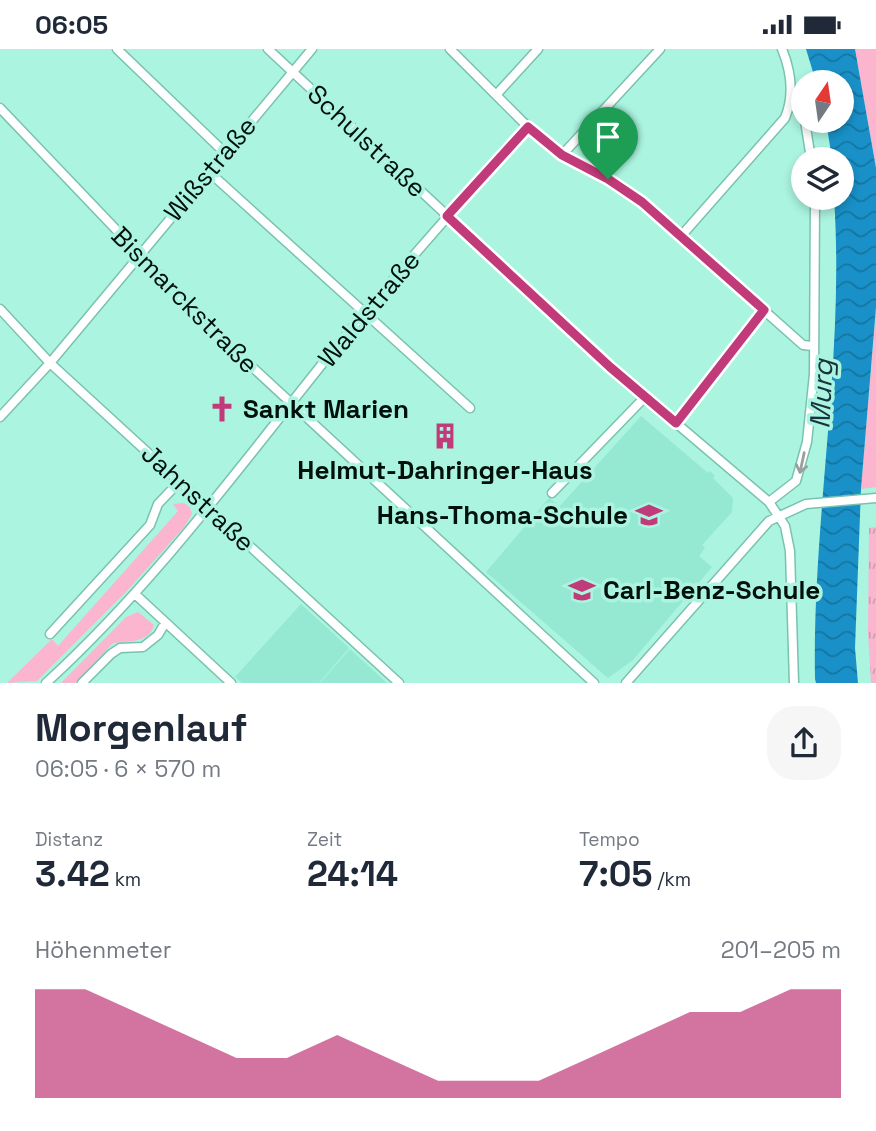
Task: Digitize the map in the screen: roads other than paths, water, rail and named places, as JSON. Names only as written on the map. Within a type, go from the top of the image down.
[{"type":"street","points":[[117,49],[224,152]]},
{"type":"street","name":"Schulstraße","points":[[268,49],[644,398],[769,502],[785,526],[790,559],[794,683]]},
{"type":"street","name":"Wißstraße","points":[[0,417],[50,363],[138,254],[312,49]]},
{"type":"street","points":[[450,49],[528,127],[562,155],[608,179],[682,235],[803,345],[812,346]]},
{"type":"street","points":[[496,95],[538,49]]},
{"type":"street","points":[[562,155],[660,49]]},
{"type":"street","points":[[682,235],[785,118],[791,103],[790,78],[782,49]]},
{"type":"street","name":"Bismarckstraße","points":[[0,108],[138,254],[290,404],[594,683]]},
{"type":"street","name":"Waldstraße","points":[[47,683],[136,595],[179,547],[206,507],[365,311],[528,127]]},
{"type":"street","points":[[208,171],[470,408]]},
{"type":"street","points":[[769,502],[800,475],[814,374],[814,210]]},
{"type":"street","name":"Jahnstraße","points":[[0,309],[50,363],[399,683]]},
{"type":"street","points":[[676,423],[764,310]]},
{"type":"street","points":[[552,493],[644,398]]},
{"type":"street","points":[[50,634],[150,525],[158,504],[180,481]]},
{"type":"street","points":[[626,683],[777,515],[806,504],[876,498]]},
{"type":"street","points":[[136,595],[231,683]]},
{"type":"street","points":[[82,683],[120,648],[143,647],[158,635],[165,623]]},
{"type":"water","name":"Murg","points":[[806,49],[855,49],[876,168],[876,307],[861,489],[855,648],[858,683],[816,683],[815,679],[818,558],[835,318],[834,210],[854,210],[854,147],[830,147],[828,133],[854,133],[854,70],[812,70]]},
{"type":"place","name":"Sankt Marien","points":[[222,409]]},
{"type":"place","name":"Helmut-Dahringer-Haus","points":[[445,436]]},
{"type":"place","name":"Hans-Thoma-Schule","points":[[649,515]]},
{"type":"place","name":"Carl-Benz-Schule","points":[[582,590]]}]
